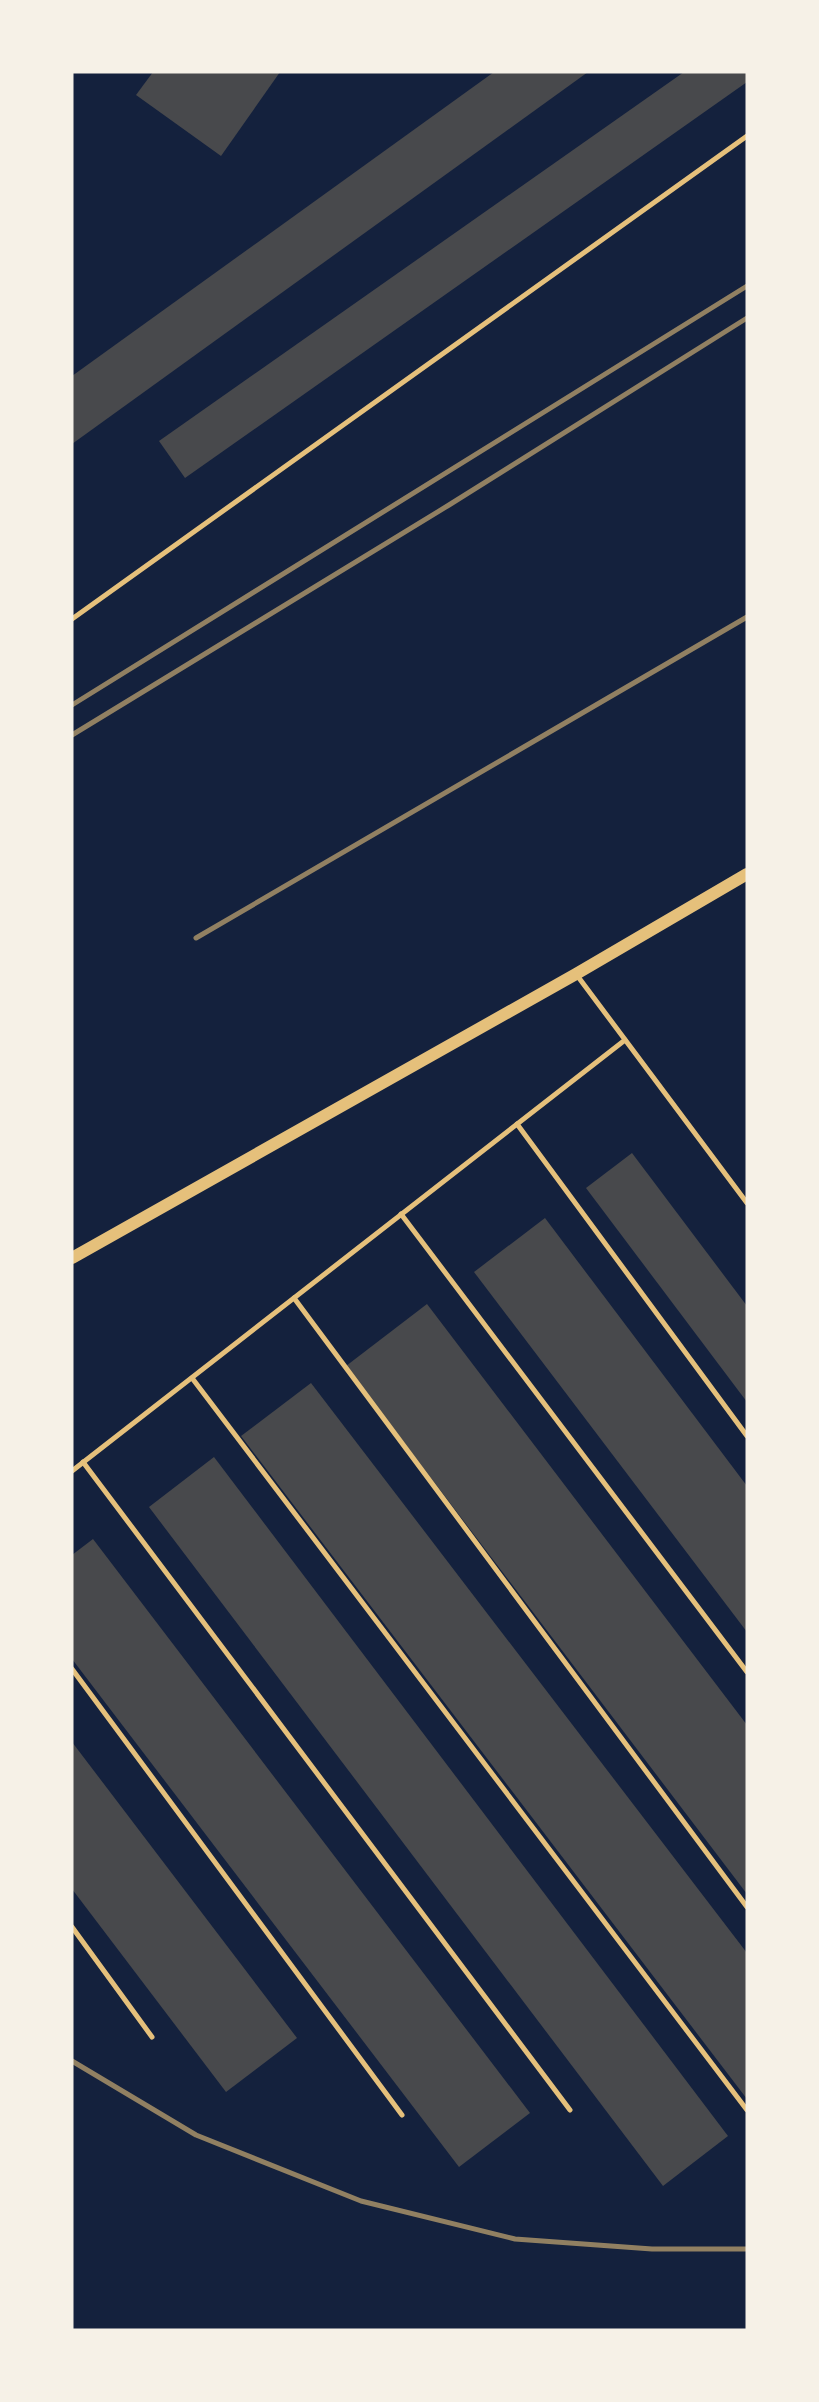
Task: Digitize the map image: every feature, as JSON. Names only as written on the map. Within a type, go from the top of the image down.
[{"type":"street","points":[[72,1258],[576,974],[747,874]]},
{"type":"lane","points":[[72,619],[747,136]]},
{"type":"lane","points":[[576,974],[747,1203]]},
{"type":"lane","points":[[72,1471],[625,1040]]},
{"type":"lane","points":[[517,1124],[747,1436]]},
{"type":"lane","points":[[401,1214],[747,1672]]},
{"type":"lane","points":[[294,1298],[747,1908]]},
{"type":"lane","points":[[192,1378],[747,2110]]},
{"type":"lane","points":[[83,1462],[570,2110]]},
{"type":"lane","points":[[72,1670],[402,2115]]},
{"type":"lane","points":[[72,1927],[152,2037]]},
{"type":"building","points":[[153,72],[280,72],[221,156],[136,95]]},
{"type":"building","points":[[494,72],[588,72],[72,444],[72,376]]},
{"type":"building","points":[[684,72],[747,72],[747,82],[185,478],[159,441]]},
{"type":"building","points":[[632,1153],[747,1306],[747,1402],[586,1188]]},
{"type":"building","points":[[545,1218],[747,1486],[747,1632],[474,1272]]},
{"type":"building","points":[[427,1304],[747,1725],[747,1894],[346,1366]]},
{"type":"building","points":[[311,1383],[747,1953],[747,2099],[241,1436]]},
{"type":"building","points":[[214,1457],[728,2136],[663,2186],[149,1507]]},
{"type":"building","points":[[93,1539],[530,2113],[459,2167],[72,1659],[72,1555]]},
{"type":"building","points":[[72,1742],[297,2038],[226,2092],[72,1889]]},
{"type":"railway","points":[[72,705],[747,286]]},
{"type":"railway","points":[[72,735],[449,505],[747,318]]},
{"type":"railway","points":[[196,938],[747,617]]},
{"type":"railway","points":[[72,2061],[196,2135],[361,2201],[515,2239],[652,2249],[747,2249]]}]
